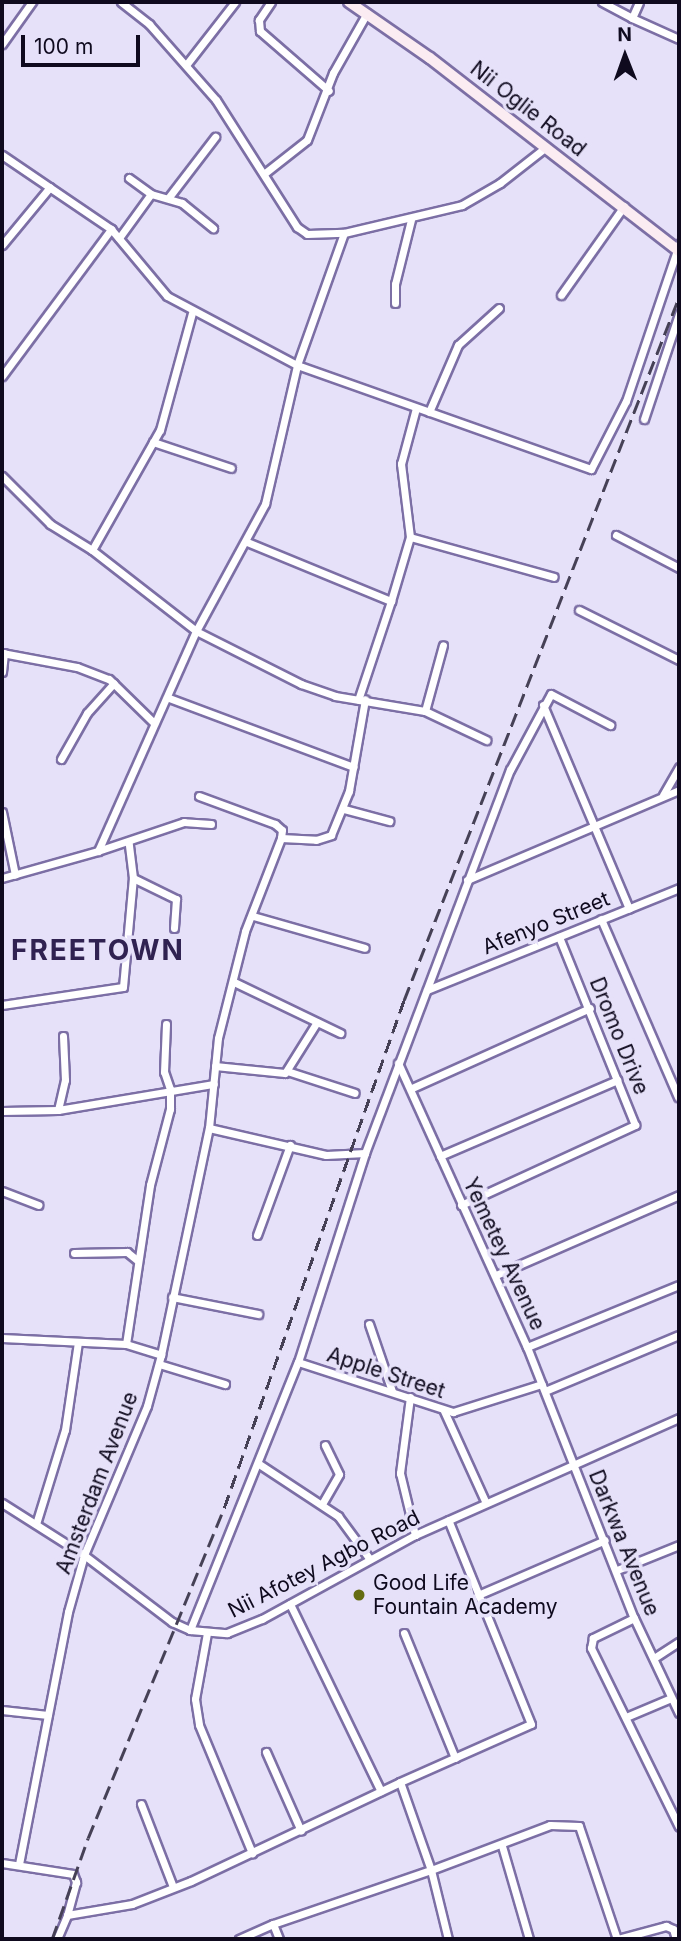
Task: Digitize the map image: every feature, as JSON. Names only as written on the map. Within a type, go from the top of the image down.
[{"type":"street","points":[[2,44],[32,2]]},
{"type":"street","points":[[121,2],[149,24],[216,100],[302,231],[344,233],[411,220],[489,191],[546,148]]},
{"type":"street","points":[[186,65],[235,2]]},
{"type":"street","points":[[271,2],[259,20],[260,31],[329,91]]},
{"type":"street","name":"Nii Oglie Road","points":[[351,2],[679,248]]},
{"type":"street","points":[[602,2],[679,39]]},
{"type":"street","points":[[632,18],[639,2]]},
{"type":"street","points":[[265,173],[307,140],[329,91],[333,73],[367,13]]},
{"type":"street","points":[[169,197],[215,137]]},
{"type":"street","points":[[2,155],[111,229],[154,283],[192,313],[297,365],[587,469],[595,466],[626,401],[679,248]]},
{"type":"street","points":[[129,178],[151,194],[169,197],[213,228]]},
{"type":"street","points":[[2,246],[50,187]]},
{"type":"street","points":[[119,238],[151,194]]},
{"type":"street","points":[[561,295],[624,206]]},
{"type":"street","points":[[395,303],[395,284],[411,220]]},
{"type":"street","points":[[2,376],[111,229]]},
{"type":"street","points":[[98,851],[154,723],[169,698],[196,631],[247,542],[270,486],[297,365],[344,233]]},
{"type":"street","points":[[429,412],[458,345],[499,308]]},
{"type":"street","points":[[92,550],[153,442],[192,313]]},
{"type":"street","points":[[644,419],[676,334],[679,314]]},
{"type":"street","points":[[199,796],[275,824],[282,830],[281,838],[316,840],[331,835],[344,809],[354,766],[361,699],[410,537],[401,464],[416,408]]},
{"type":"street","points":[[153,442],[231,468]]},
{"type":"street","points":[[2,476],[50,524],[92,550],[196,631],[301,684],[425,711],[486,740]]},
{"type":"street","points":[[616,535],[679,568]]},
{"type":"street","points":[[410,537],[554,577]]},
{"type":"street","points":[[247,542],[391,601]]},
{"type":"street","points":[[579,610],[679,660]]},
{"type":"street","points":[[425,711],[443,645]]},
{"type":"street","points":[[2,672],[3,653],[77,667],[114,683],[154,723]]},
{"type":"street","points":[[61,759],[87,713],[114,683]]},
{"type":"street","points":[[190,1630],[298,1362],[365,1153],[510,770],[551,694],[558,695],[610,725]]},
{"type":"street","points":[[169,698],[199,713],[354,766]]},
{"type":"street","points":[[543,705],[629,909]]},
{"type":"street","points":[[663,795],[679,767]]},
{"type":"street","points":[[467,881],[594,824],[679,790]]},
{"type":"street","points":[[344,809],[389,821]]},
{"type":"street","points":[[2,811],[15,875]]},
{"type":"street","points":[[2,878],[129,843],[184,822],[211,824]]},
{"type":"street","name":"Amsterdam Avenue","points":[[19,1864],[48,1715],[84,1555],[147,1406],[160,1359],[209,1128],[215,1066],[234,982],[253,916],[281,838]]},
{"type":"street","points":[[2,1005],[123,987],[133,878],[129,843]]},
{"type":"street","points":[[133,878],[176,899],[174,928]]},
{"type":"street","name":"Afenyo Street","points":[[426,990],[679,888]]},
{"type":"street","points":[[253,916],[365,948]]},
{"type":"street","points":[[601,919],[678,1097]]},
{"type":"street","name":"Dromo Drive","points":[[461,1205],[633,1129],[636,1122],[559,937]]},
{"type":"street","points":[[234,982],[340,1033]]},
{"type":"street","points":[[412,1088],[590,1008]]},
{"type":"street","points":[[287,1071],[317,1022]]},
{"type":"street","points":[[126,1344],[138,1261],[170,1089],[164,1072],[166,1024]]},
{"type":"street","points":[[58,1110],[65,1080],[63,1036]]},
{"type":"street","name":"Yemetey Avenue","points":[[398,1063],[412,1088],[461,1205],[496,1275],[573,1461]]},
{"type":"street","points":[[215,1066],[287,1071],[355,1093]]},
{"type":"street","points":[[440,1156],[617,1080]]},
{"type":"street","points":[[2,1111],[58,1110],[170,1089],[214,1084]]},
{"type":"street","points":[[209,1128],[332,1156],[365,1153]]},
{"type":"street","points":[[257,1235],[290,1145]]},
{"type":"street","points":[[2,1191],[38,1205]]},
{"type":"street","points":[[496,1275],[679,1195]]},
{"type":"street","points":[[74,1252],[127,1252],[138,1261]]},
{"type":"street","points":[[527,1347],[679,1285]]},
{"type":"street","points":[[172,1297],[258,1314]]},
{"type":"street","points":[[369,1324],[392,1391]]},
{"type":"street","name":"Apple Street","points":[[298,1362],[410,1397],[444,1411],[476,1408],[544,1387],[679,1335]]},
{"type":"street","points":[[2,1338],[126,1344],[225,1384]]},
{"type":"street","points":[[36,1524],[65,1430],[78,1342]]},
{"type":"street","points":[[410,1397],[400,1473],[415,1535]]},
{"type":"street","points":[[444,1411],[485,1501]]},
{"type":"street","name":"Nii Afotey Agbo Road","points":[[2,1503],[84,1555],[151,1608],[190,1630],[207,1633],[239,1630],[369,1558],[485,1501],[573,1461],[679,1418]]},
{"type":"street","points":[[322,1504],[339,1474],[325,1445]]},
{"type":"street","name":"Darkwa Avenue","points":[[573,1461],[634,1618],[679,1713]]},
{"type":"street","points":[[259,1464],[322,1504],[345,1524],[369,1558]]},
{"type":"street","points":[[67,1915],[132,1904],[301,1832],[400,1782],[531,1724],[448,1520]]},
{"type":"street","points":[[478,1595],[605,1540]]},
{"type":"street","points":[[617,1570],[679,1545]]},
{"type":"street","points":[[290,1604],[381,1791]]},
{"type":"street","points":[[634,1618],[591,1643],[679,1828]]},
{"type":"street","points":[[207,1633],[195,1699],[199,1725],[252,1853]]},
{"type":"street","points":[[404,1633],[455,1758]]},
{"type":"street","points":[[654,1658],[679,1642]]},
{"type":"street","points":[[626,1717],[671,1698]]},
{"type":"street","points":[[2,1710],[48,1715]]},
{"type":"street","points":[[266,1752],[301,1832]]},
{"type":"street","points":[[400,1782],[431,1870],[449,1939]]},
{"type":"street","points":[[141,1804],[173,1887]]},
{"type":"street","points":[[239,1939],[273,1924],[502,1846],[550,1825],[571,1823],[579,1826],[617,1939],[666,1926],[673,1930],[676,1939]]},
{"type":"street","points":[[502,1846],[529,1939]]},
{"type":"street","points":[[2,1863],[73,1874],[76,1882],[57,1939]]},
{"type":"street","points":[[273,1924],[279,1939]]},
{"type":"railway","points":[[52,1939],[88,1838],[224,1508],[404,1000],[679,297]]},
{"type":"place","name":"Good Life Fountain Academy","points":[[359,1595]]},
{"type":"district","name":"FREETOWN","points":[[98,950]]}]
